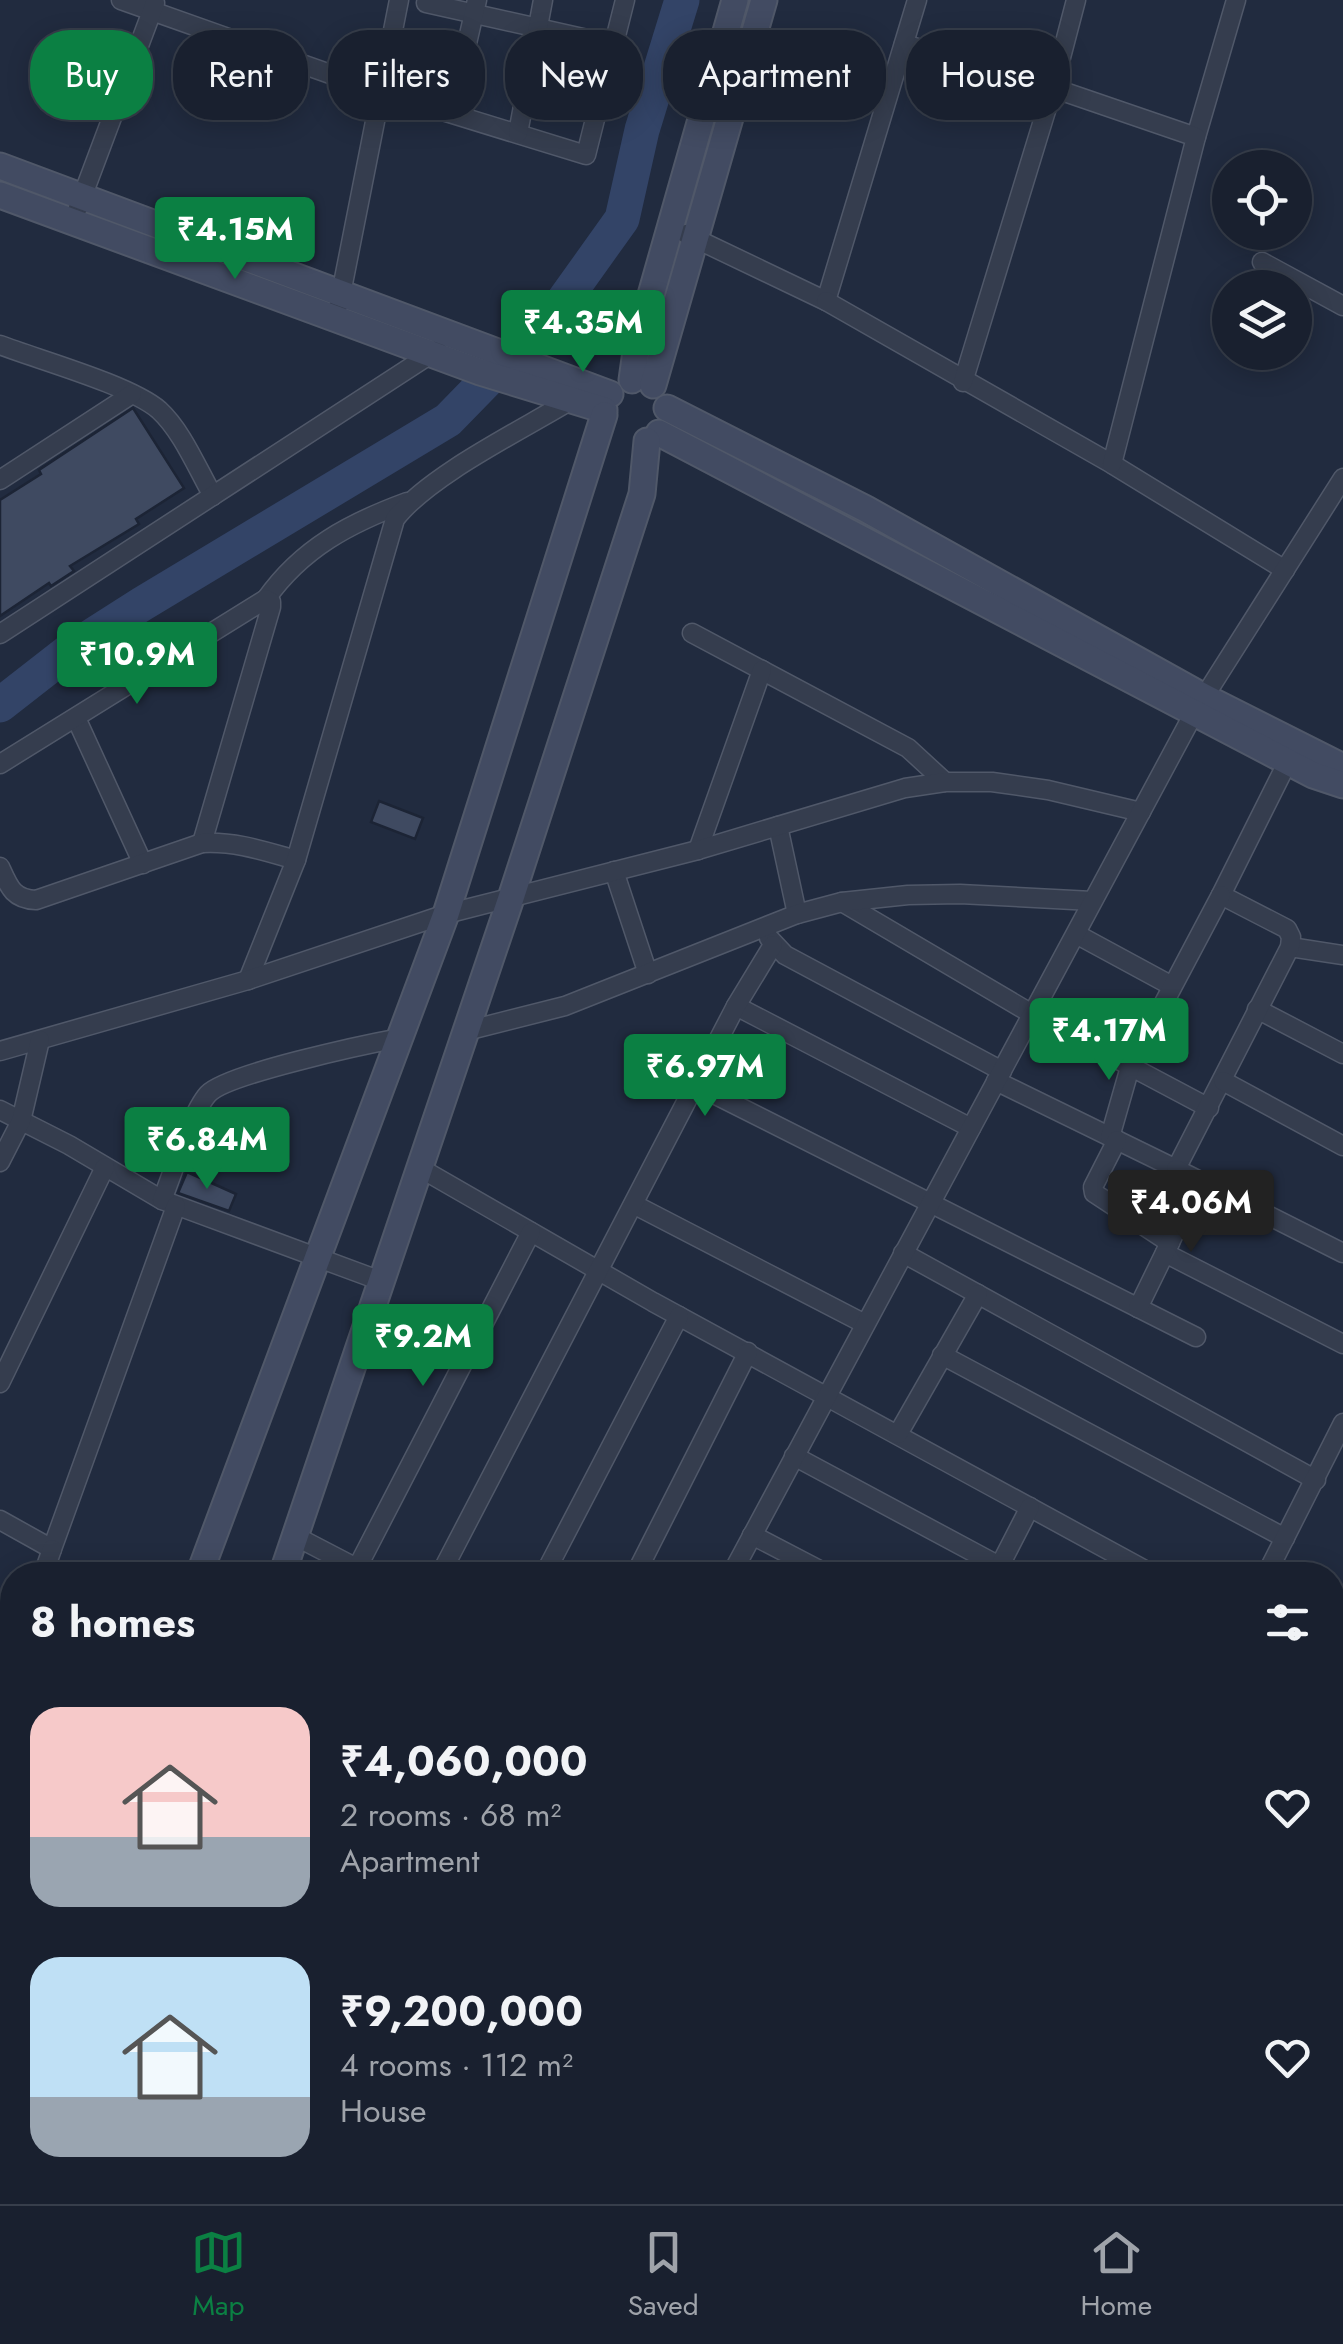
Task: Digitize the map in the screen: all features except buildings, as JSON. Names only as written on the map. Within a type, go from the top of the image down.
[{"type":"street","points":[[121,0],[154,6],[328,72]]},
{"type":"street","points":[[393,30],[399,0]]},
{"type":"street","points":[[518,133],[542,0]]},
{"type":"street","points":[[618,30],[626,0]]},
{"type":"street","points":[[682,232],[735,0]]},
{"type":"street","points":[[204,1562],[446,914],[637,344],[682,232],[764,0]]},
{"type":"street","points":[[826,301],[917,0]]},
{"type":"street","points":[[1068,30],[1076,0]]},
{"type":"street","points":[[1112,464],[1196,136],[1236,0]]},
{"type":"street","points":[[426,3],[475,8],[546,30]]},
{"type":"street","points":[[72,222],[154,6]]},
{"type":"street","points":[[1070,94],[1196,136]]},
{"type":"street","points":[[336,318],[376,120]]},
{"type":"street","points":[[474,120],[586,155],[595,120]]},
{"type":"street","points":[[963,382],[1043,120]]},
{"type":"street","points":[[0,166],[489,347],[560,390]]},
{"type":"street","points":[[0,195],[480,372],[560,390],[621,397],[662,395],[667,408],[666,422],[653,437],[642,494],[512,896],[286,1562]]},
{"type":"street","points":[[682,232],[826,301],[1112,464],[1285,570]]},
{"type":"street","points":[[1262,262],[1343,306]]},
{"type":"street","points":[[0,634],[459,336]]},
{"type":"street","points":[[0,345],[132,394],[158,409],[213,496]]},
{"type":"street","points":[[0,764],[266,598],[309,551],[363,518],[410,500],[560,390]]},
{"type":"street","points":[[0,480],[132,394]]},
{"type":"street","points":[[621,397],[609,428],[619,438],[632,443],[653,437],[1199,705],[1343,766]]},
{"type":"street","points":[[667,408],[866,509],[1199,705],[1288,762],[1343,786]]},
{"type":"street","points":[[738,1562],[1199,705],[1343,478]]},
{"type":"street","points":[[248,980],[296,860],[396,519],[410,500]]},
{"type":"street","points":[[202,843],[271,608],[266,598]]},
{"type":"street","points":[[692,633],[908,748],[945,782]]},
{"type":"street","points":[[698,850],[762,670]]},
{"type":"street","points":[[76,718],[143,864]]},
{"type":"street","points":[[1288,762],[1130,1068],[1113,1138],[1093,1186],[1094,1193],[1167,1248],[1343,1344]]},
{"type":"street","points":[[0,1051],[248,980],[446,914],[698,850],[888,792],[945,782],[992,782],[1048,790],[1141,812]]},
{"type":"street","points":[[778,826],[797,914]]},
{"type":"street","points":[[0,867],[12,892],[22,899],[36,900],[202,843],[247,845],[296,860]]},
{"type":"street","points":[[614,871],[648,974]]},
{"type":"street","points":[[466,1031],[566,1006],[648,974],[769,937],[797,914],[842,902],[960,894],[1092,901]]},
{"type":"street","points":[[1176,1169],[1290,947],[1287,928],[1221,895]]},
{"type":"street","points":[[842,902],[1032,1014],[1208,1108]]},
{"type":"street","points":[[1076,934],[1172,986]]},
{"type":"street","points":[[447,1562],[635,1205],[769,937]]},
{"type":"street","points":[[769,937],[805,966],[999,1076],[1343,1253]]},
{"type":"street","points":[[1290,947],[1343,955]]},
{"type":"street","points":[[736,1006],[971,1128]]},
{"type":"street","points":[[1257,1009],[1343,1054]]},
{"type":"street","points":[[48,1562],[201,1105],[219,1084],[355,1046],[400,1038]]},
{"type":"street","points":[[0,1162],[21,1122],[40,1040]]},
{"type":"street","points":[[1222,1081],[1343,1146]]},
{"type":"street","points":[[696,1085],[1196,1337]]},
{"type":"street","points":[[0,1110],[169,1203],[382,1281]]},
{"type":"street","points":[[0,1383],[105,1167]]},
{"type":"street","points":[[420,1168],[679,1316],[1130,1562]]},
{"type":"street","points":[[1138,1308],[1200,1181]]},
{"type":"street","points":[[635,1205],[865,1324]]},
{"type":"street","points":[[368,1562],[531,1232]]},
{"type":"street","points":[[904,1254],[1316,1480]]},
{"type":"street","points":[[898,1434],[978,1294]]},
{"type":"street","points":[[551,1562],[679,1316]]},
{"type":"street","points":[[641,1562],[748,1352]]},
{"type":"street","points":[[942,1356],[1285,1538]]},
{"type":"street","points":[[1273,1562],[1339,1445],[1343,1423]]},
{"type":"street","points":[[794,1456],[985,1562]]},
{"type":"street","points":[[1007,1562],[1030,1507]]},
{"type":"street","points":[[0,1520],[52,1548]]},
{"type":"street","points":[[752,1535],[804,1562]]},
{"type":"street","points":[[295,1536],[344,1562]]},
{"type":"waterway","points":[[0,705],[73,648],[142,604],[448,420],[562,303],[622,219],[642,130],[682,0]]}]
